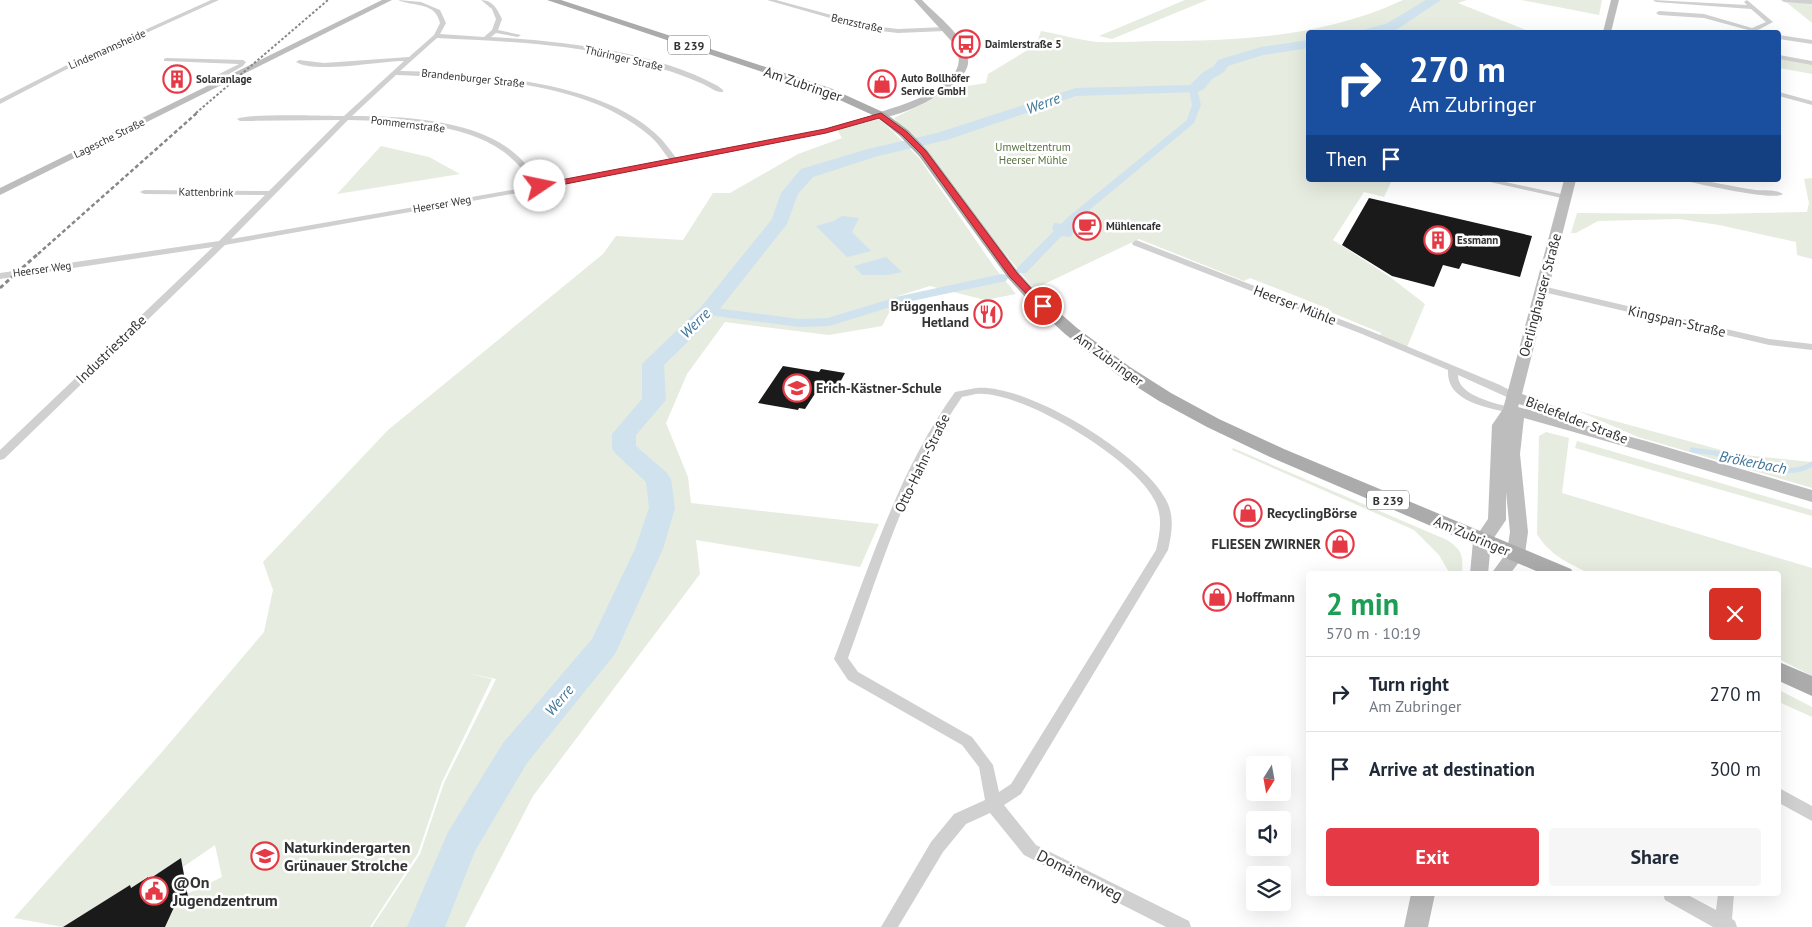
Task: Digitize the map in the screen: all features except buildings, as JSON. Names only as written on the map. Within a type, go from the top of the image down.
[{"type":"main road","name":"Am Zubringer","points":[[552,0],[826,90],[881,115],[904,133],[923,153],[1014,275],[1032,296],[1071,332],[1124,372],[1165,397],[1276,453],[1557,571]]},
{"type":"main road","name":"Bielefelder Straße","points":[[1512,403],[1640,445]]},
{"type":"main road","points":[[1781,672],[1812,687]]},
{"type":"street","name":"Lindemannsheide","points":[[0,102],[68,67],[216,0]]},
{"type":"street","name":"Lagesche Straße","points":[[0,192],[388,0]]},
{"type":"street","points":[[222,243],[269,193],[346,118],[436,36],[444,23],[442,16],[436,9],[401,0]]},
{"type":"street","points":[[484,0],[494,8],[499,19],[496,31],[485,39]]},
{"type":"street","name":"Benzstraße","points":[[770,0],[872,28],[898,31],[945,30]]},
{"type":"street","points":[[881,115],[941,90],[958,78],[964,64],[964,56],[957,42],[918,0]]},
{"type":"street","points":[[1608,30],[1615,0]]},
{"type":"street","points":[[1656,0],[1752,7]]},
{"type":"street","points":[[1745,0],[1770,22],[1750,30]]},
{"type":"street","points":[[1784,0],[1812,2]]},
{"type":"street","points":[[1659,13],[1704,16],[1711,20],[1745,30]]},
{"type":"street","name":"Thüringer Straße","points":[[496,31],[553,41],[552,44]]},
{"type":"street","name":"Thüringer Straße","points":[[436,36],[552,44],[652,62],[711,84],[721,91]]},
{"type":"street","points":[[1781,37],[1812,42]]},
{"type":"street","points":[[1781,57],[1812,63]]},
{"type":"street","points":[[299,62],[306,64],[411,59]]},
{"type":"street","points":[[166,60],[243,62],[212,82],[219,84]]},
{"type":"street","name":"Brandenburger Straße","points":[[398,72],[490,78],[542,86],[574,95],[626,116],[640,125],[652,134],[674,161]]},
{"type":"street","points":[[1781,95],[1812,103]]},
{"type":"street","name":"Heerser Weg","points":[[0,276],[222,243],[540,186],[826,130],[881,115]]},
{"type":"street","points":[[240,119],[346,118]]},
{"type":"street","name":"Pommernstraße","points":[[346,118],[438,126],[476,136],[501,147],[524,165],[540,186]]},
{"type":"street","points":[[1495,182],[1566,197]]},
{"type":"street","name":"Oerlinghauser Straße","points":[[1482,540],[1497,520],[1500,425],[1512,403],[1570,182]]},
{"type":"street","points":[[1701,182],[1756,192],[1780,194]]},
{"type":"street","name":"Kattenbrink","points":[[144,192],[269,193]]},
{"type":"street","name":"Heerser Mühle","points":[[1136,242],[1496,387],[1512,403]]},
{"type":"street","name":"Industriestraße","points":[[0,456],[222,243]]},
{"type":"street","name":"Kingspan-Straße","points":[[1542,289],[1769,342],[1812,347]]},
{"type":"street","points":[[1453,370],[1454,384],[1462,394],[1512,403]]},
{"type":"street","name":"Otto-Hahn-Straße","points":[[889,927],[937,847],[960,819],[993,804],[1016,789],[1162,550],[1168,526],[1160,498],[1141,473],[1105,444],[1078,428],[1019,400],[984,391],[959,394],[934,433],[892,522],[841,659],[853,676],[966,741],[986,764],[993,804]]},
{"type":"street","name":"Oerlinghauser Straße","points":[[1512,403],[1516,418],[1512,454],[1519,532],[1516,554]]},
{"type":"street","name":"Bielefelder Straße","points":[[1640,445],[1812,496]]},
{"type":"street","points":[[1480,571],[1482,540]]},
{"type":"street","points":[[1502,571],[1516,554]]},
{"type":"street","points":[[1781,796],[1812,814]]},
{"type":"street","name":"Domänenweg","points":[[993,804],[1030,850],[1183,927]]},
{"type":"street","points":[[1416,927],[1423,896]]},
{"type":"street","points":[[1675,896],[1726,925],[1726,896]]},
{"type":"green space","points":[[1185,0],[1207,0],[1112,39],[1099,36]]},
{"type":"green space","name":"Umweltzentrum Heerser Mühle","points":[[1403,0],[1467,0],[1458,3],[1526,30],[1308,30],[1344,22]]},
{"type":"green space","points":[[1521,0],[1602,0],[1599,15]]},
{"type":"green space","points":[[1786,2],[1812,3],[1812,23]]},
{"type":"green space","name":"Umweltzentrum Heerser Mühle","points":[[1306,30],[1306,182],[1391,182],[1384,197],[1364,192],[1333,240],[1390,277],[1425,304],[1407,347],[1380,336],[1381,333],[1328,311],[1329,309],[1250,278],[1244,281],[1139,239],[1034,289],[894,118],[955,88],[986,83],[988,74],[1036,45],[1041,31],[1097,42],[1221,40]]},
{"type":"green space","points":[[1781,58],[1812,64],[1812,74],[1781,68]]},
{"type":"green space","points":[[879,118],[919,158],[995,268],[1016,294],[985,300],[930,286],[898,296],[882,326],[829,335],[725,322],[687,374],[666,423],[688,477],[691,503],[879,524],[860,567],[696,540],[700,574],[533,796],[465,927],[372,927],[420,854],[444,783],[496,679],[466,673],[492,679],[442,782],[418,853],[370,927],[165,927],[176,903],[188,897],[187,894],[222,877],[215,845],[183,867],[181,858],[148,880],[147,877],[131,888],[130,885],[63,927],[14,918],[162,752],[264,632],[273,590],[263,562],[388,430],[603,254],[616,236],[683,240],[713,193],[730,193],[798,154],[842,138],[837,130]]},
{"type":"green space","points":[[381,146],[429,157],[460,174],[337,194]]},
{"type":"green space","points":[[1812,178],[1812,259],[1797,255],[1796,242],[1719,225],[1679,219],[1598,221],[1576,233],[1571,233],[1577,213],[1714,214],[1807,212],[1809,203],[1804,179]]},
{"type":"green space","points":[[1578,411],[1736,454],[1812,462],[1812,488],[1638,437]]},
{"type":"green space","points":[[1546,432],[1569,438],[1562,493],[1812,568],[1812,676],[1781,660],[1781,571],[1584,571],[1560,558],[1547,548],[1537,534],[1539,436]]},
{"type":"green space","points":[[1577,441],[1812,510],[1812,516],[1575,448]]},
{"type":"green space","points":[[1233,448],[1447,540],[1461,554],[1462,571],[1448,571],[1439,555],[1414,530],[1232,450]]},
{"type":"green space","points":[[1781,691],[1812,707],[1812,717],[1781,703]]},
{"type":"water","points":[[842,216],[859,218],[852,232],[871,251],[847,257],[816,226],[834,221]]},
{"type":"water","points":[[1069,218],[1075,219],[1069,225],[1075,228],[1071,237],[1062,236],[1052,229],[1054,223],[1063,224]]},
{"type":"water","points":[[886,257],[902,272],[888,275],[862,275],[854,266]]},
{"type":"waterway","name":"Werre","points":[[1379,30],[1391,27],[1435,0]]},
{"type":"waterway","name":"Werre","points":[[426,927],[461,843],[515,753],[604,646],[649,549],[662,508],[658,479],[624,448],[624,434],[654,400],[653,364],[708,311],[781,220],[790,193],[807,173],[874,152],[941,137],[1076,92],[1193,89],[1199,86],[1207,76],[1219,69],[1223,63],[1261,51],[1306,44]]},
{"type":"waterway","points":[[1022,270],[1071,220],[1191,121],[1197,105],[1193,89]]},
{"type":"waterway","points":[[708,311],[799,323],[829,322],[904,299],[1002,278]]},
{"type":"waterway","name":"Brökerbach","points":[[1692,450],[1715,453],[1764,468],[1777,470],[1802,469],[1812,464]]},
{"type":"railway","points":[[196,113],[328,0]]},
{"type":"railway","points":[[38,254],[198,112]]},
{"type":"railway","points":[[0,288],[39,253]]},
{"type":"place","name":"Daimlerstraße 5","points":[[966,44]]},
{"type":"place","name":"Solaranlage","points":[[177,79]]},
{"type":"place","name":"Auto Bollhöfer Service GmbH","points":[[882,84]]},
{"type":"place","name":"Mühlencafe","points":[[1087,226]]},
{"type":"place","name":"Essmann","points":[[1438,240]]},
{"type":"place","name":"Brüggenhaus Hetland","points":[[988,314]]},
{"type":"place","name":"Erich-Kästner-Schule","points":[[797,388]]},
{"type":"place","name":"RecyclingBörse","points":[[1248,513]]},
{"type":"place","name":"FLIESEN ZWIRNER","points":[[1340,544]]},
{"type":"place","name":"Hoffmann","points":[[1217,597]]},
{"type":"place","name":"Naturkindergarten Grünauer Strolche","points":[[265,856]]},
{"type":"place","name":"@On Jugendzentrum","points":[[154,891]]},
{"type":"route","points":[[540,186],[826,130],[881,115],[904,133],[923,153],[1014,275],[1043,306]]}]
